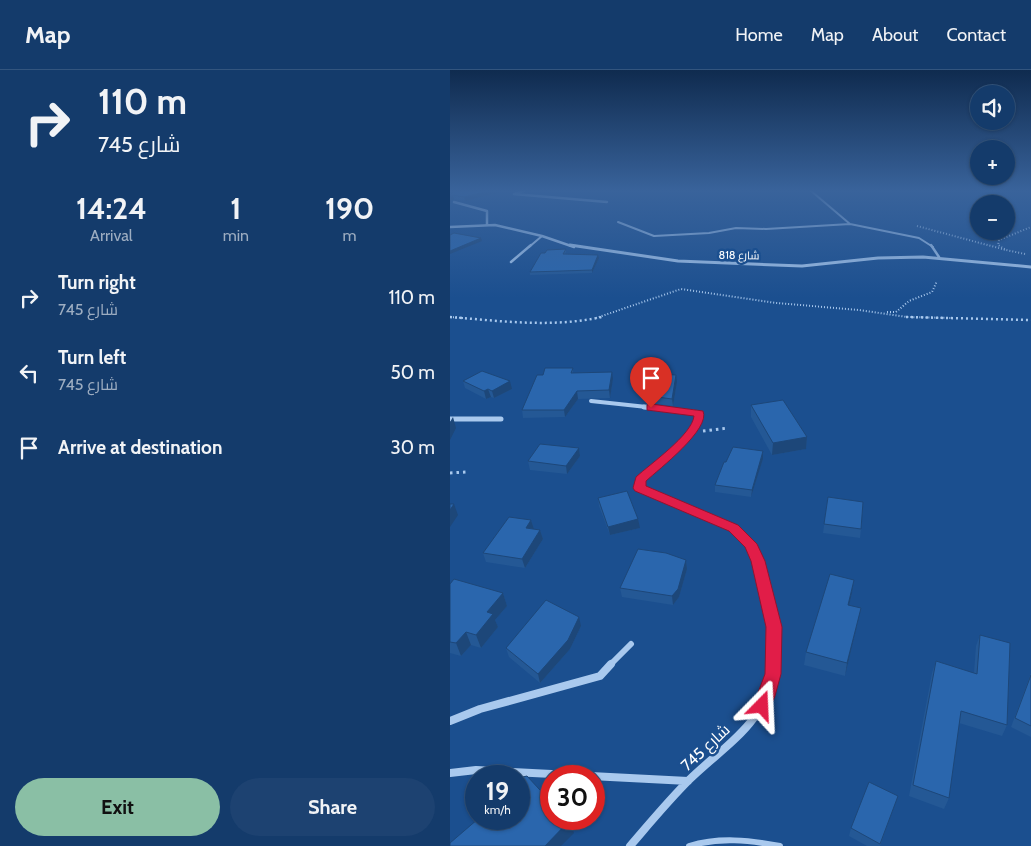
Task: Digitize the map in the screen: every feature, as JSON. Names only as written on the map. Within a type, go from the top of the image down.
[{"type":"street","points":[[450,232],[461,226]]},
{"type":"street","name":"شارع 818","points":[[493,226],[542,236],[578,248],[696,263],[802,266],[885,258],[939,257],[1031,267]]},
{"type":"street","points":[[591,401],[699,413],[699,419],[692,432]]},
{"type":"street","points":[[450,419],[501,419]]},
{"type":"street","name":"شارع 745","points":[[630,846],[688,781],[718,755],[756,716],[767,696],[773,674],[774,627],[771,608],[758,561],[750,544],[733,528],[640,488],[640,480],[692,432]]},
{"type":"street","points":[[450,721],[480,709],[600,676],[631,644]]},
{"type":"street","points":[[450,773],[476,770],[688,781]]},
{"type":"lane","points":[[629,226],[654,236],[668,236],[709,233],[736,228],[766,229],[813,226]]},
{"type":"lane","points":[[861,226],[919,238],[933,247],[939,257]]},
{"type":"lane","points":[[511,262],[542,236]]},
{"type":"lane","points":[[689,846],[700,842],[736,841],[780,846]]},
{"type":"path","points":[[917,226],[1031,255]]},
{"type":"path","points":[[1006,250],[998,245],[1000,240],[1031,227]]},
{"type":"path","points":[[878,313],[896,312],[910,301],[932,292],[937,281]]},
{"type":"path","points":[[450,317],[533,324],[576,322],[602,317],[681,289],[776,303],[924,318],[1031,320]]},
{"type":"path","points":[[692,432],[728,428]]},
{"type":"path","points":[[450,473],[466,472]]},
{"type":"building","points":[[454,233],[481,238],[450,251],[450,235]]},
{"type":"building","points":[[566,249],[563,254],[598,255],[592,270],[530,272],[541,253],[545,253],[547,250]]},
{"type":"building","points":[[545,368],[573,368],[571,373],[612,372],[609,390],[577,391],[564,410],[522,410],[537,375],[543,375]]},
{"type":"building","points":[[482,371],[510,381],[492,391],[488,389],[484,391],[463,381]]},
{"type":"building","points":[[660,374],[676,375],[672,399],[650,396],[654,380],[661,380]]},
{"type":"building","points":[[783,400],[807,437],[773,443],[751,405]]},
{"type":"building","points":[[540,444],[579,448],[566,466],[528,461]]},
{"type":"building","points":[[733,447],[763,451],[752,490],[715,485],[724,462],[726,462]]},
{"type":"building","points":[[627,491],[638,519],[608,527],[598,498]]},
{"type":"building","points":[[828,497],[863,502],[861,529],[824,524]]},
{"type":"building","points":[[509,517],[531,520],[526,528],[540,530],[522,559],[483,553]]},
{"type":"building","points":[[638,549],[666,553],[686,560],[678,589],[672,596],[620,588]]},
{"type":"building","points":[[830,574],[854,580],[848,605],[861,608],[847,663],[806,652]]},
{"type":"building","points":[[454,579],[503,593],[487,612],[493,614],[476,635],[466,632],[456,643],[450,642],[450,584]]},
{"type":"building","points":[[546,600],[579,617],[568,640],[538,674],[506,648]]},
{"type":"building","points":[[980,635],[1010,643],[1007,725],[961,711],[949,798],[913,785],[936,661],[977,674]]},
{"type":"building","points":[[1031,675],[1031,726],[1015,718]]},
{"type":"building","points":[[530,779],[540,790],[540,830],[560,830],[545,846],[450,846],[450,843],[465,830],[530,830]]},
{"type":"building","points":[[869,782],[898,796],[880,844],[851,828]]},
{"type":"route","points":[[651,408],[699,413],[699,419],[692,432],[640,480],[638,484],[640,488],[645,492],[733,528],[750,544],[758,561],[771,608],[774,627],[773,674],[762,706]]}]
